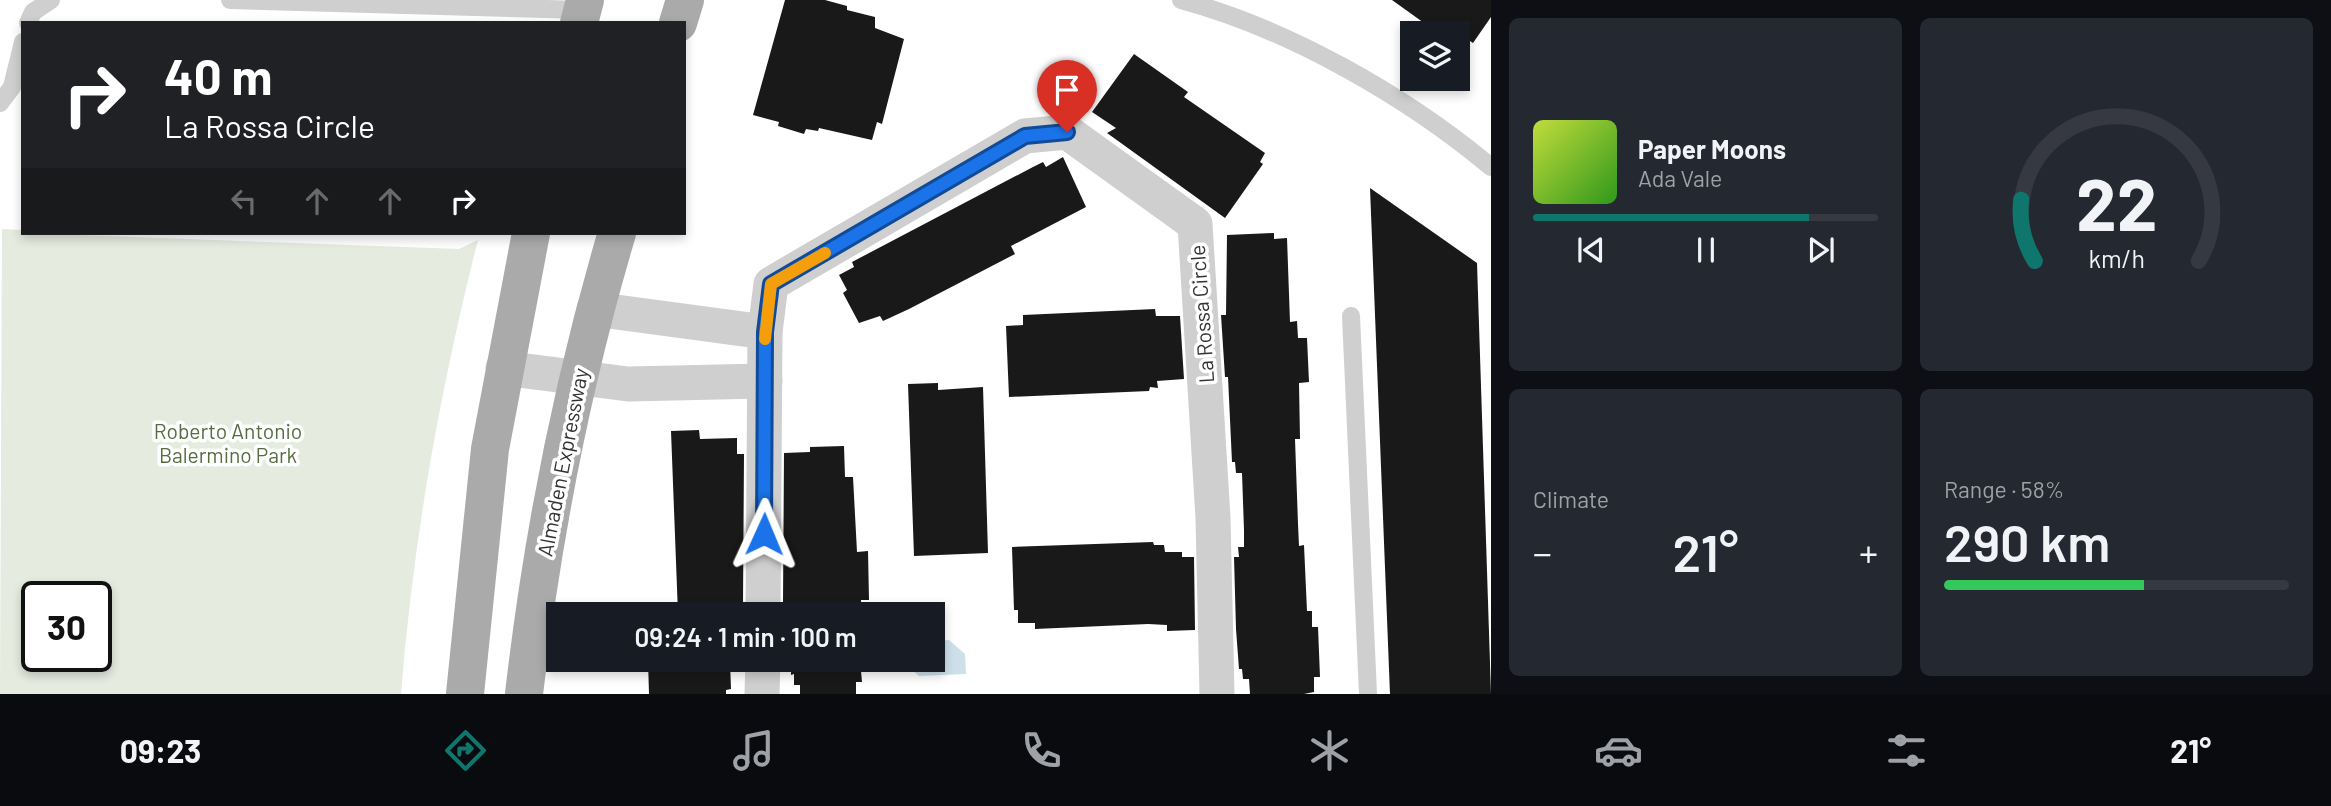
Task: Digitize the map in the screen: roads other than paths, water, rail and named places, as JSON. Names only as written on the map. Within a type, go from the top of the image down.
[{"type":"main road","points":[[679,21],[684,0]]},
{"type":"main road","points":[[465,694],[490,449],[503,368],[531,235]]},
{"type":"main road","name":"Almaden Expressway","points":[[524,694],[534,602],[578,380],[594,309],[616,235]]},
{"type":"street","name":"La Rossa Circle","points":[[763,602],[765,332],[771,284],[1025,136],[1067,132],[1195,224],[1213,518],[1217,694]]},
{"type":"street","points":[[594,309],[765,332]]},
{"type":"street","points":[[503,368],[578,380],[628,384],[765,381]]},
{"type":"street","points":[[762,694],[763,672]]},
{"type":"lane","points":[[230,0],[582,11]]},
{"type":"lane","points":[[1181,0],[1268,31],[1331,62],[1417,112],[1491,167]]},
{"type":"lane","points":[[29,21],[33,12],[46,1]]},
{"type":"lane","points":[[0,103],[12,88],[21,50]]},
{"type":"lane","points":[[1351,316],[1368,694]]},
{"type":"water","points":[[945,640],[949,640],[965,654],[966,674],[919,676],[914,672],[945,672]]},
{"type":"park label","name":"Roberto Antonio Balermino Park","points":[[228,442]]}]
